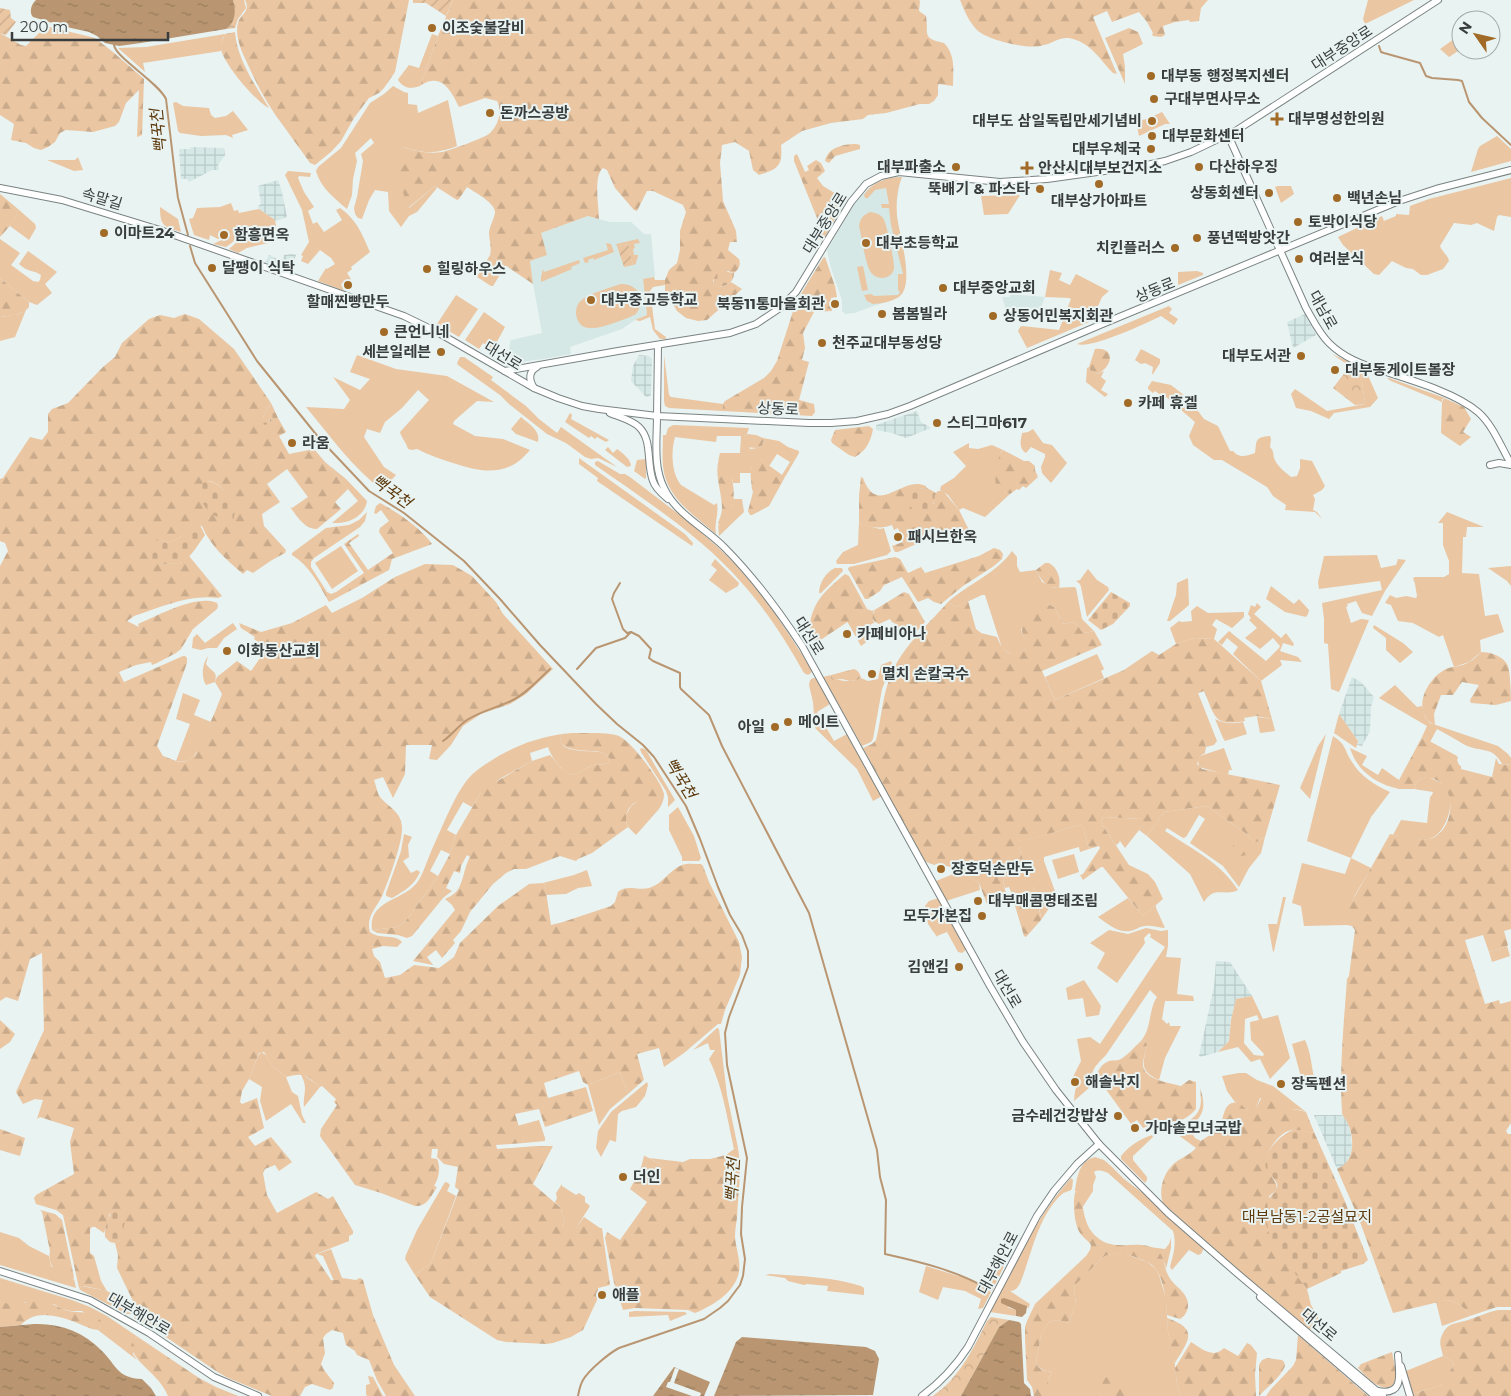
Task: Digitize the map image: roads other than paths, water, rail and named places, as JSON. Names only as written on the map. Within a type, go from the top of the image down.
[{"type":"street","name":"대부중앙로","points":[[504,371],[730,333],[756,324],[780,308],[801,285],[851,202],[866,184],[881,176],[899,172],[1000,182],[1047,180],[1165,161],[1191,152],[1228,135],[1438,0]]},
{"type":"street","name":"대남로","points":[[1228,135],[1280,251],[1322,336],[1333,347],[1358,362],[1444,393],[1472,407],[1489,425],[1511,464]]},
{"type":"street","name":"상동로","points":[[657,416],[819,423],[857,421],[888,414],[1399,201],[1436,189],[1511,170]]},
{"type":"street","name":"속말길","points":[[0,188],[62,200],[195,242]]},
{"type":"street","name":"대선로","points":[[195,242],[412,320],[437,332],[534,388],[570,403],[605,410],[657,416],[658,473],[667,494],[679,509],[723,545],[780,612],[802,646],[1012,1024],[1046,1077],[1099,1144],[1156,1202],[1376,1393],[1383,1396]]},
{"type":"street","points":[[657,416],[658,345]]},
{"type":"street","points":[[534,388],[530,375],[533,369],[538,366]]},
{"type":"street","points":[[605,410],[640,428],[647,442],[652,480],[663,495],[679,509]]},
{"type":"street","points":[[1490,465],[1511,464]]},
{"type":"street","name":"대부해안로","points":[[922,1396],[940,1382],[958,1363],[1037,1216],[1054,1191],[1077,1164],[1099,1144]]},
{"type":"street","name":"대부해안로","points":[[0,1271],[90,1300],[149,1333],[214,1377],[258,1396]]},
{"type":"street","points":[[1376,1393],[1393,1391],[1397,1386],[1400,1377],[1398,1355],[1410,1396]]},
{"type":"water","points":[[36,0],[233,0],[235,12],[232,23],[226,29],[119,46],[105,43],[89,32],[33,17],[31,8]]},
{"type":"water","points":[[1004,1298],[1027,1306],[1026,1313],[1022,1317],[1016,1316],[1016,1310],[1001,1303],[1001,1299]]},
{"type":"water","points":[[1009,1320],[1021,1324],[1024,1383],[1030,1389],[1031,1396],[961,1396],[999,1327]]},
{"type":"water","points":[[34,1324],[62,1327],[79,1334],[95,1344],[122,1374],[142,1379],[156,1396],[0,1396],[0,1327]]},
{"type":"water","points":[[742,1337],[866,1347],[875,1351],[879,1359],[873,1395],[714,1396],[736,1342]]},
{"type":"water","points":[[674,1367],[710,1382],[704,1396],[653,1396]]},
{"type":"waterway","name":"뻑꾹천","points":[[114,45],[122,57],[155,85],[166,99],[178,198],[188,235]]},
{"type":"waterway","points":[[1379,46],[1381,52],[1420,63],[1426,76],[1462,81],[1469,102],[1482,118],[1511,145]]},
{"type":"waterway","name":"뻑꾹천","points":[[190,246],[195,263],[257,361],[319,438],[369,491],[404,513],[464,561],[596,704],[654,757],[686,806],[718,887],[748,951],[748,967],[725,1033],[727,1065],[747,1158],[741,1234],[745,1259],[740,1285],[728,1301],[704,1319],[619,1348],[599,1362],[586,1376],[581,1384],[578,1396]]},
{"type":"waterway","points":[[620,583],[612,599],[623,629],[627,633],[631,632],[639,636],[651,649],[649,658],[680,673],[681,689],[709,715],[722,746],[809,913],[877,1150],[880,1177],[886,1200],[885,1254],[952,1272],[990,1290]]},
{"type":"waterway","points":[[577,669],[596,648],[625,638],[631,632]]},
{"type":"waterway","points":[[443,741],[467,720],[522,695],[550,669]]},
{"type":"place","name":"이조숯불갈비","points":[[432,28]]},
{"type":"place","name":"대부동 행정복지센터","points":[[1151,76]]},
{"type":"place","name":"구대부면사무소","points":[[1154,99]]},
{"type":"place","name":"돈까스공방","points":[[490,113]]},
{"type":"place","name":"대부명성한의원","points":[[1277,119]]},
{"type":"place","name":"대부도 삼일독립만세기념비","points":[[1152,121]]},
{"type":"place","name":"대부문화센터","points":[[1152,136]]},
{"type":"place","name":"대부우체국","points":[[1151,149]]},
{"type":"place","name":"대부파출소","points":[[956,167]]},
{"type":"place","name":"다산하우징","points":[[1199,167]]},
{"type":"place","name":"안산시대부보건지소","points":[[1027,168]]},
{"type":"place","name":"대부상가아파트","points":[[1099,184]]},
{"type":"place","name":"뚝배기 & 파스타","points":[[1040,189]]},
{"type":"place","name":"상동회센터","points":[[1269,193]]},
{"type":"place","name":"백년손님","points":[[1337,198]]},
{"type":"place","name":"토박이식당","points":[[1298,222]]},
{"type":"place","name":"이마트24","points":[[104,233]]},
{"type":"place","name":"함흥면옥","points":[[224,235]]},
{"type":"place","name":"풍년떡방앗간","points":[[1197,238]]},
{"type":"place","name":"대부초등학교","points":[[866,243]]},
{"type":"place","name":"치킨플러스","points":[[1175,248]]},
{"type":"place","name":"여러분식","points":[[1299,259]]},
{"type":"place","name":"달팽이 식탁","points":[[212,268]]},
{"type":"place","name":"힐링하우스","points":[[427,269]]},
{"type":"place","name":"할매찐빵만두","points":[[348,285]]},
{"type":"place","name":"대부중앙교회","points":[[943,288]]},
{"type":"place","name":"대부중고등학교","points":[[591,300]]},
{"type":"place","name":"북동11통마을회관","points":[[835,304]]},
{"type":"place","name":"봄봄빌라","points":[[882,314]]},
{"type":"place","name":"상동어민복지회관","points":[[993,316]]},
{"type":"place","name":"큰언니네","points":[[384,332]]},
{"type":"place","name":"천주교대부동성당","points":[[822,343]]},
{"type":"place","name":"세븐일레븐","points":[[441,352]]},
{"type":"place","name":"대부도서관","points":[[1301,356]]},
{"type":"place","name":"대부동게이트볼장","points":[[1335,370]]},
{"type":"place","name":"카페 휴겔","points":[[1128,403]]},
{"type":"place","name":"스티그마617","points":[[937,423]]},
{"type":"place","name":"라움","points":[[292,443]]},
{"type":"place","name":"패시브한옥","points":[[898,537]]},
{"type":"place","name":"카페비아나","points":[[847,634]]},
{"type":"place","name":"이화동산교회","points":[[227,651]]},
{"type":"place","name":"멸치 손칼국수","points":[[872,674]]},
{"type":"place","name":"메이트","points":[[788,722]]},
{"type":"place","name":"아일","points":[[775,727]]},
{"type":"place","name":"장호덕손만두","points":[[941,869]]},
{"type":"place","name":"대부매콤명태조림","points":[[978,901]]},
{"type":"place","name":"모두가본집","points":[[982,916]]},
{"type":"place","name":"김앤김","points":[[959,967]]},
{"type":"place","name":"해솔낙지","points":[[1075,1082]]},
{"type":"place","name":"장독펜션","points":[[1281,1084]]},
{"type":"place","name":"금수레건강밥상","points":[[1118,1116]]},
{"type":"place","name":"가마솥모녀국밥","points":[[1135,1128]]},
{"type":"place","name":"더인","points":[[623,1177]]},
{"type":"place","name":"애플","points":[[602,1295]]},
{"type":"park label","name":"대부남동1-2공설묘지","points":[[1307,1217]]}]
